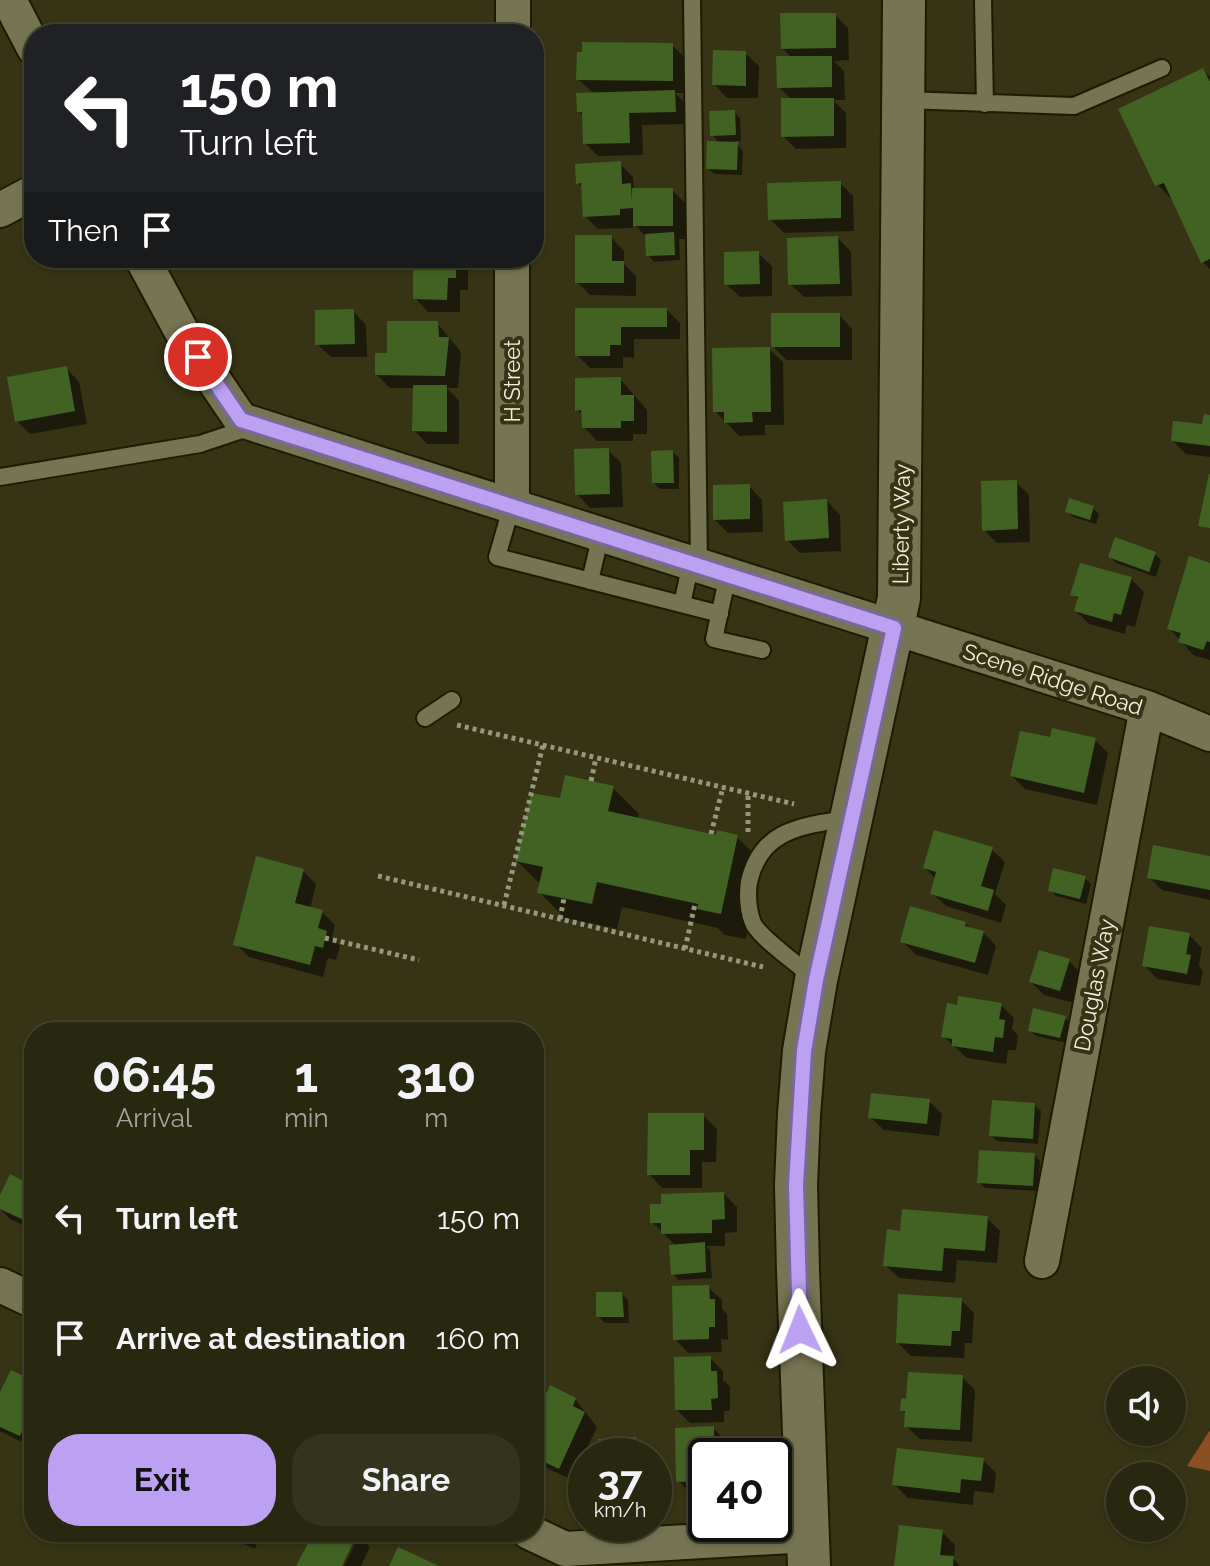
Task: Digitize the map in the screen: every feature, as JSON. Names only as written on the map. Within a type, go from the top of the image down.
[{"type":"street","points":[[9,0],[24,29]]},
{"type":"street","points":[[513,0],[513,24]]},
{"type":"street","name":"Liberty Way","points":[[808,1551],[796,1185],[804,1051],[816,980],[899,598],[910,257],[903,99],[904,0]]},
{"type":"street","points":[[0,209],[24,197]]},
{"type":"street","points":[[147,268],[184,336],[241,420],[256,425]]},
{"type":"street","name":"H Street","points":[[512,268],[512,505]]},
{"type":"street","name":"Scene Ridge Road","points":[[256,425],[1147,708],[1210,734]]},
{"type":"street","name":"Douglas Way","points":[[1042,1261],[1147,708]]},
{"type":"street","points":[[0,1285],[24,1296]]},
{"type":"street","points":[[544,1539],[565,1549],[808,1551]]},
{"type":"lane","points":[[692,0],[706,568],[720,614],[714,639],[762,650]]},
{"type":"lane","points":[[983,0],[985,104]]},
{"type":"lane","points":[[903,99],[1074,106],[1162,68]]},
{"type":"lane","points":[[0,477],[200,444],[256,425]]},
{"type":"lane","points":[[512,505],[497,557],[720,614]]},
{"type":"lane","points":[[590,581],[601,534]]},
{"type":"lane","points":[[682,604],[706,568]]},
{"type":"lane","points":[[425,718],[452,700]]},
{"type":"lane","points":[[816,980],[754,925],[747,893],[754,860],[776,836],[812,824],[853,817]]},
{"type":"path","points":[[425,718],[801,805]]},
{"type":"path","points":[[504,905],[543,745]]},
{"type":"path","points":[[591,781],[596,758]]},
{"type":"path","points":[[711,834],[723,787]]},
{"type":"path","points":[[748,793],[748,845]]},
{"type":"path","points":[[378,876],[816,980]]},
{"type":"path","points":[[560,919],[564,898]]},
{"type":"path","points":[[685,949],[695,904]]},
{"type":"path","points":[[325,938],[419,960]]},
{"type":"shaded area","points":[[1210,1430],[1210,1471],[1187,1466]]},
{"type":"building","points":[[780,13],[836,13],[836,48],[781,49]]},
{"type":"building","points":[[582,42],[673,43],[673,81],[576,80],[577,52],[582,52]]},
{"type":"building","points":[[713,50],[746,51],[746,86],[712,85]]},
{"type":"building","points":[[776,56],[832,56],[832,87],[777,88]]},
{"type":"building","points":[[1203,68],[1210,82],[1210,259],[1201,263],[1164,183],[1155,186],[1118,109]]},
{"type":"building","points":[[675,90],[676,112],[629,113],[630,143],[583,144],[582,112],[577,112],[576,93]]},
{"type":"building","points":[[781,98],[834,98],[834,136],[781,137]]},
{"type":"building","points":[[735,110],[736,135],[710,136],[709,111]]},
{"type":"building","points":[[707,141],[738,142],[737,170],[706,169]]},
{"type":"building","points":[[621,161],[622,184],[631,183],[632,202],[632,188],[673,188],[673,226],[633,226],[633,208],[620,209],[620,215],[583,217],[581,183],[576,184],[575,164]]},
{"type":"building","points":[[841,181],[841,218],[768,220],[767,183]]},
{"type":"building","points":[[674,232],[675,255],[646,256],[645,234]]},
{"type":"building","points":[[575,235],[612,235],[612,261],[624,261],[624,283],[575,283]]},
{"type":"building","points":[[838,236],[840,284],[788,285],[787,238]]},
{"type":"building","points":[[759,251],[760,284],[724,285],[724,252]]},
{"type":"building","points":[[413,268],[456,268],[456,278],[448,278],[447,300],[413,299]]},
{"type":"building","points":[[575,308],[667,308],[667,327],[621,327],[621,345],[610,345],[610,356],[575,356]]},
{"type":"building","points":[[354,309],[355,344],[315,345],[315,310]]},
{"type":"building","points":[[771,313],[840,313],[840,347],[771,347]]},
{"type":"building","points":[[387,321],[438,321],[439,337],[449,337],[445,376],[375,375],[375,353],[387,353]]},
{"type":"building","points":[[770,347],[771,412],[752,412],[753,422],[724,423],[724,412],[713,412],[712,348]]},
{"type":"building","points":[[67,366],[75,411],[15,422],[7,377]]},
{"type":"building","points":[[621,377],[621,395],[634,395],[634,421],[621,421],[621,428],[582,428],[581,410],[575,411],[575,378]]},
{"type":"building","points":[[413,385],[447,385],[447,432],[412,431]]},
{"type":"building","points":[[1204,414],[1210,415],[1210,446],[1171,441],[1173,421],[1202,424]]},
{"type":"building","points":[[609,448],[610,494],[575,495],[574,449]]},
{"type":"building","points":[[673,450],[674,483],[652,483],[651,451]]},
{"type":"building","points":[[1210,474],[1210,528],[1198,526]]},
{"type":"building","points":[[1017,480],[1018,529],[982,531],[981,481]]},
{"type":"building","points":[[750,484],[750,519],[713,520],[713,485]]},
{"type":"building","points":[[1069,498],[1094,506],[1090,520],[1065,512]]},
{"type":"building","points":[[827,499],[829,538],[785,541],[783,502]]},
{"type":"building","points":[[1115,537],[1156,552],[1149,572],[1108,557]]},
{"type":"building","points":[[1189,556],[1210,563],[1210,642],[1207,641],[1203,650],[1178,642],[1181,633],[1167,629]]},
{"type":"building","points":[[1080,563],[1132,577],[1121,615],[1114,613],[1112,622],[1074,611],[1078,597],[1070,595]]},
{"type":"building","points":[[1052,728],[1096,738],[1084,793],[1010,776],[1020,731],[1050,737]]},
{"type":"building","points":[[565,775],[614,786],[608,811],[716,835],[717,830],[738,835],[721,914],[697,909],[698,904],[597,882],[592,904],[537,893],[543,867],[515,861],[531,793],[560,798]]},
{"type":"building","points":[[934,830],[993,847],[981,886],[994,890],[988,911],[930,894],[936,872],[923,868]]},
{"type":"building","points":[[1153,845],[1210,856],[1210,890],[1147,878]]},
{"type":"building","points":[[256,856],[304,869],[295,903],[323,910],[318,928],[327,931],[323,948],[315,946],[310,965],[233,945]]},
{"type":"building","points":[[1053,868],[1086,876],[1080,899],[1048,891]]},
{"type":"building","points":[[910,906],[966,922],[965,926],[984,931],[975,963],[900,942]]},
{"type":"building","points":[[1149,926],[1190,933],[1186,954],[1191,955],[1187,974],[1142,966]]},
{"type":"building","points":[[1039,950],[1070,959],[1060,991],[1029,982]]},
{"type":"building","points":[[958,996],[1002,1003],[999,1019],[1005,1020],[1003,1038],[995,1037],[993,1052],[952,1046],[952,1039],[941,1037],[947,1003],[957,1005]]},
{"type":"building","points":[[1033,1008],[1066,1016],[1060,1038],[1028,1031]]},
{"type":"building","points":[[871,1093],[930,1099],[927,1124],[868,1118]]},
{"type":"building","points":[[992,1100],[1035,1103],[1033,1139],[989,1136]]},
{"type":"building","points":[[648,1113],[704,1113],[704,1150],[690,1150],[690,1175],[647,1175]]},
{"type":"building","points":[[979,1150],[1035,1153],[1033,1186],[977,1183]]},
{"type":"building","points":[[10,1174],[24,1181],[24,1220],[0,1209],[0,1195]]},
{"type":"building","points":[[724,1192],[725,1219],[712,1220],[712,1233],[661,1234],[661,1223],[650,1223],[650,1204],[661,1204],[661,1194]]},
{"type":"building","points":[[902,1209],[988,1216],[985,1251],[944,1248],[942,1271],[883,1266],[887,1229],[900,1231]]},
{"type":"building","points":[[705,1242],[706,1272],[671,1275],[669,1245]]},
{"type":"building","points":[[709,1285],[710,1299],[715,1299],[715,1327],[709,1327],[709,1339],[673,1340],[672,1286]]},
{"type":"building","points":[[596,1292],[622,1292],[624,1317],[596,1317]]},
{"type":"building","points":[[898,1294],[962,1298],[960,1331],[952,1331],[951,1346],[896,1343]]},
{"type":"building","points":[[711,1356],[711,1371],[717,1371],[718,1398],[711,1399],[712,1410],[675,1410],[674,1357]]},
{"type":"building","points":[[11,1370],[24,1376],[24,1428],[20,1436],[0,1427],[0,1392]]},
{"type":"building","points":[[908,1372],[963,1375],[960,1430],[904,1427],[905,1411],[900,1411],[901,1398],[906,1399]]},
{"type":"building","points":[[550,1385],[576,1398],[573,1406],[585,1412],[573,1438],[568,1438],[568,1449],[559,1469],[544,1462],[544,1398]]},
{"type":"building","points":[[714,1426],[714,1438],[688,1438],[688,1482],[676,1482],[675,1428]]},
{"type":"building","points":[[897,1448],[984,1458],[981,1481],[961,1479],[960,1493],[892,1485]]},
{"type":"building","points":[[899,1525],[943,1530],[940,1555],[954,1556],[953,1566],[894,1566]]},
{"type":"building","points":[[309,1542],[353,1542],[342,1566],[296,1566]]},
{"type":"building","points":[[398,1547],[439,1566],[389,1566]]},
{"type":"route","points":[[198,357],[241,420],[894,628],[816,980],[804,1051],[796,1185],[800,1330]]}]
